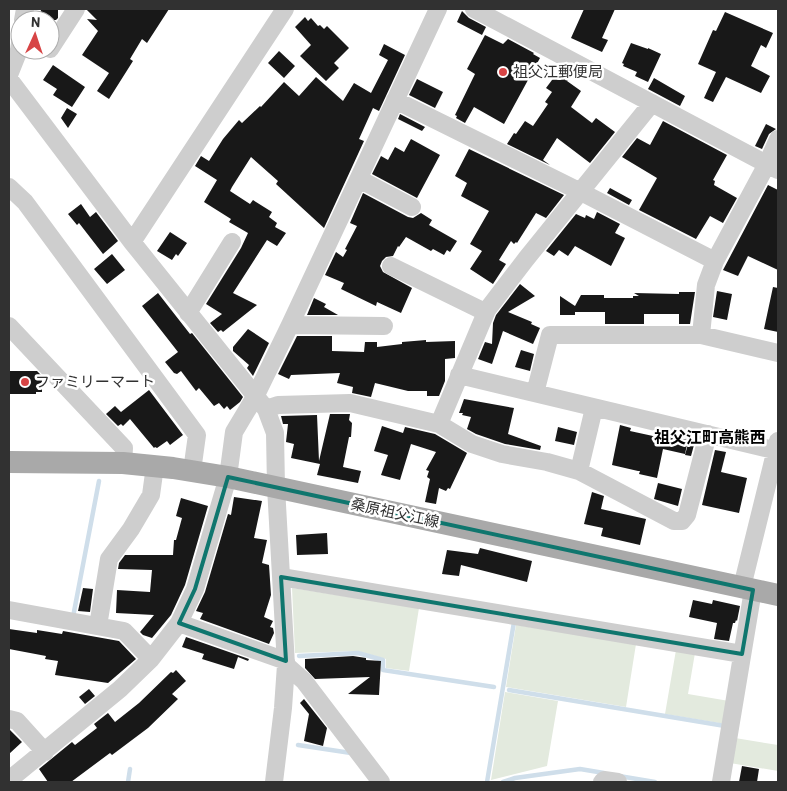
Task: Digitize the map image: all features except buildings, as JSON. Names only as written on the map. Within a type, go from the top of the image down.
[{"type":"main road","name":"桑原祖父江線","points":[[9,462],[123,463],[192,470],[228,476],[778,595]]},
{"type":"street","points":[[60,34],[76,9]]},
{"type":"street","points":[[9,780],[28,776],[45,752],[120,689],[151,659],[179,623],[195,589],[228,476],[234,432],[260,403],[290,325],[438,9]]},
{"type":"street","points":[[474,9],[772,167]]},
{"type":"street","points":[[132,242],[283,10]]},
{"type":"street","points":[[15,60],[9,77],[132,242],[260,403],[275,433],[276,487],[286,663],[283,708],[274,782]]},
{"type":"street","points":[[395,100],[581,192],[715,262]]},
{"type":"street","points":[[439,424],[486,312],[526,259],[652,103]]},
{"type":"street","points":[[702,336],[706,285],[715,262],[772,167],[778,139]]},
{"type":"street","points":[[358,179],[412,207]]},
{"type":"street","points":[[9,187],[24,202],[197,435],[192,470]]},
{"type":"street","points":[[188,313],[232,242]]},
{"type":"street","points":[[391,266],[486,312]]},
{"type":"street","points":[[290,325],[384,326]]},
{"type":"street","points":[[9,326],[124,448],[123,463]]},
{"type":"street","points":[[535,394],[550,335],[702,336],[778,352]]},
{"type":"street","points":[[459,375],[594,408],[777,448],[747,588],[742,654],[721,782]]},
{"type":"street","points":[[260,403],[278,405],[350,403],[439,424],[472,444],[502,454],[547,462],[579,471],[674,522],[682,521],[687,515],[708,434]]},
{"type":"street","points":[[579,471],[594,408]]},
{"type":"street","points":[[98,626],[109,559],[131,529],[151,495],[155,466]]},
{"type":"street","points":[[281,576],[742,654]]},
{"type":"street","points":[[9,610],[124,631],[151,659]]},
{"type":"street","points":[[179,623],[286,663],[304,682],[378,780]]},
{"type":"street","points":[[9,719],[17,721],[45,752]]},
{"type":"street","points":[[602,782],[604,780],[618,782]]},
{"type":"highlighted area","points":[[228,477],[753,590],[742,654],[281,577],[286,661],[179,623],[195,589]]},
{"type":"shaded area","points":[[292,588],[419,608],[409,671],[386,668],[386,659],[358,651],[295,653]]},
{"type":"shaded area","points":[[516,625],[636,644],[626,707],[506,687]]},
{"type":"shaded area","points":[[676,650],[695,653],[688,694],[729,701],[725,724],[665,714]]},
{"type":"shaded area","points":[[505,692],[558,701],[547,766],[491,780]]},
{"type":"shaded area","points":[[735,738],[778,745],[778,771],[730,763]]},
{"type":"waterway","points":[[73,617],[99,481]]},
{"type":"waterway","points":[[487,782],[514,622],[516,622]]},
{"type":"waterway","points":[[299,656],[358,653],[383,660],[383,670],[494,687]]},
{"type":"waterway","points":[[509,690],[725,726]]},
{"type":"waterway","points":[[298,745],[351,753]]},
{"type":"waterway","points":[[128,782],[130,769]]},
{"type":"waterway","points":[[503,782],[515,778],[580,769],[604,773]]},
{"type":"waterway","points":[[619,776],[655,782]]},
{"type":"place","name":"祖父江郵便局","points":[[503,72]]},
{"type":"place","name":"ファミリーマート","points":[[25,382]]},
{"type":"district","name":"祖父江町高熊西","points":[[710,437]]}]
